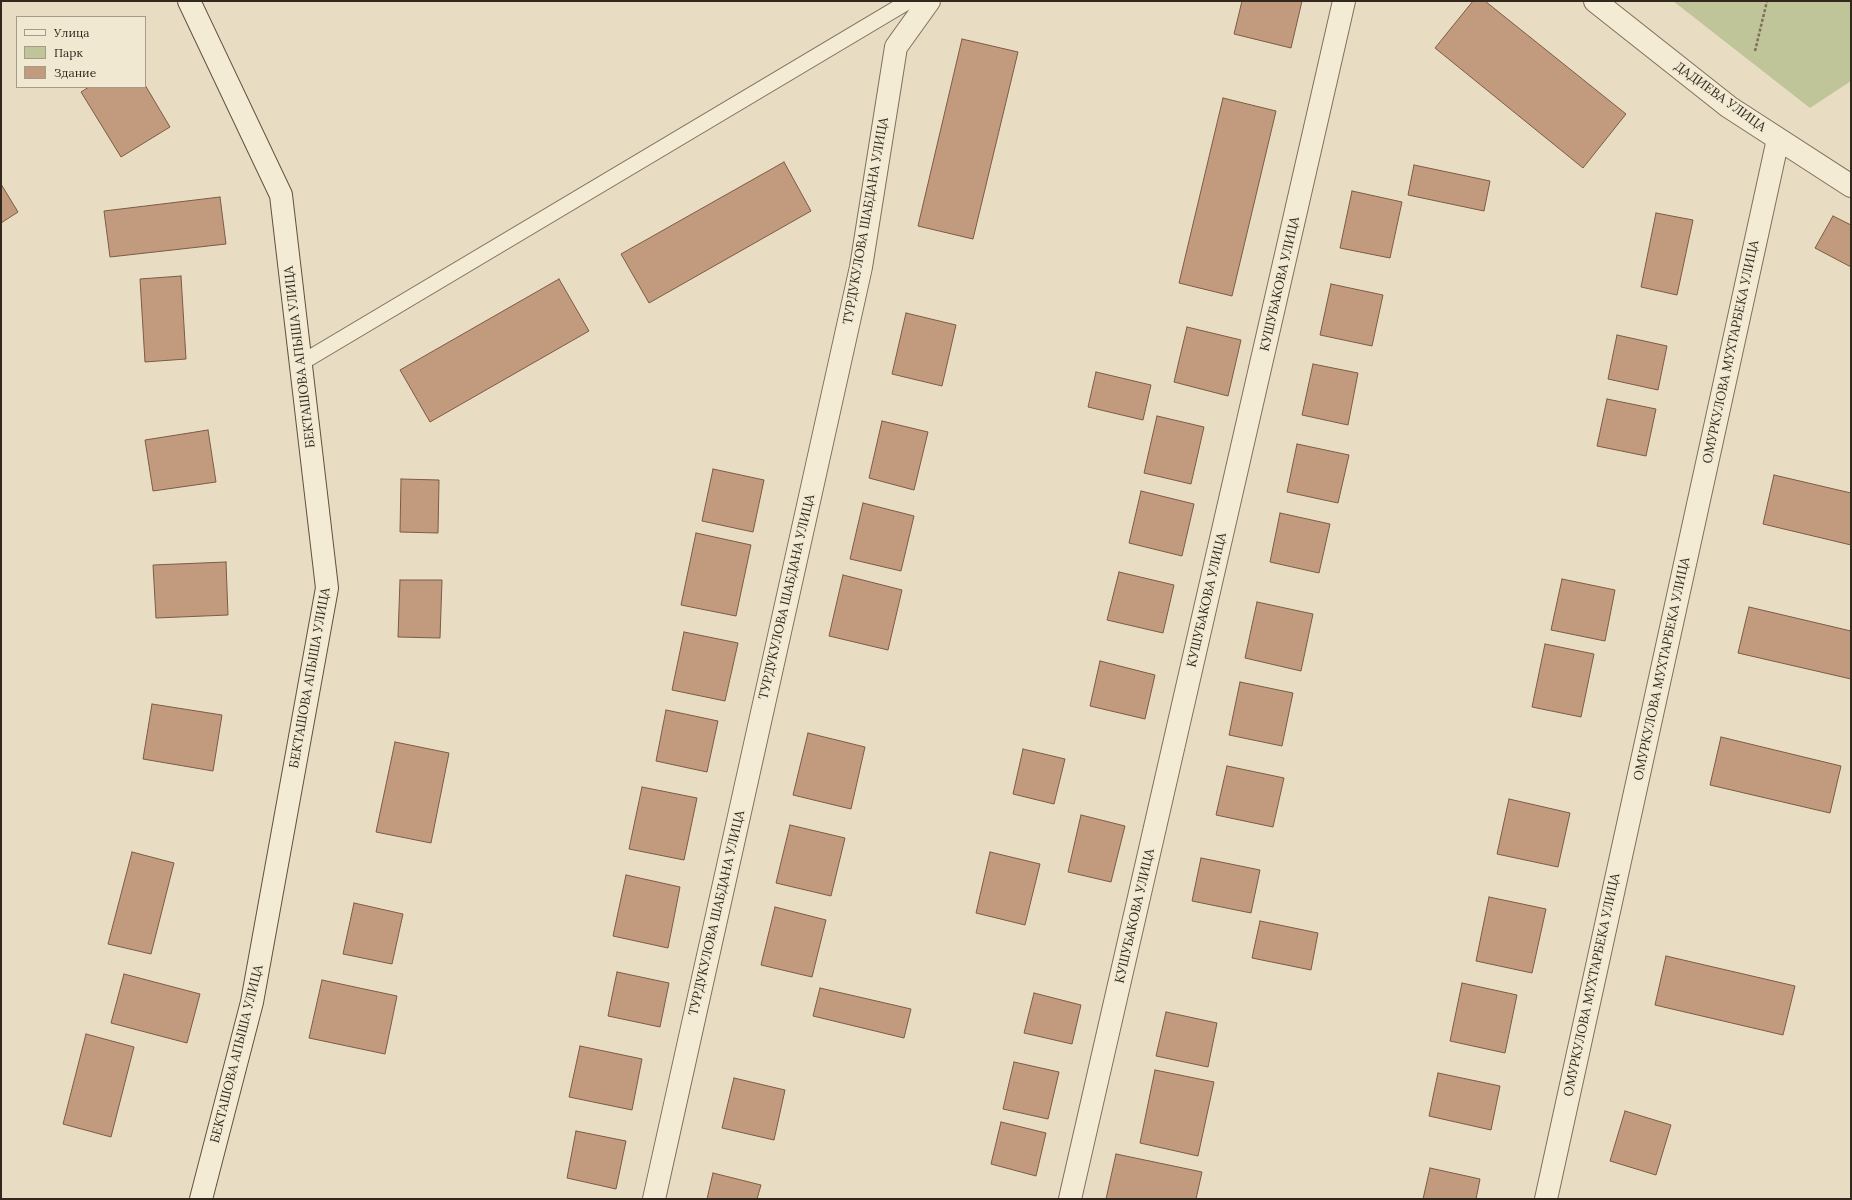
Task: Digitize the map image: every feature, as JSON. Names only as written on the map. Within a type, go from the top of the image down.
[{"type":"street","name":"БЕКТАШОВА АПЫША УЛИЦА","points":[[189,1],[281,196],[327,588],[252,1002],[201,1199]]},
{"type":"street","name":"ТУРДУКУЛОВА ШАБДАНА УЛИЦА","points":[[654,1199],[861,267],[896,48],[929,1]]},
{"type":"street","name":"КУШУБАКОВА УЛИЦА","points":[[1070,1199],[1344,1]]},
{"type":"street","name":"ДАДИЕВА УЛИЦА","points":[[1595,1],[1729,107],[1851,186]]},
{"type":"street","name":"ОМУРКУЛОВА МУХТАРБЕКА УЛИЦА","points":[[1546,1199],[1778,139]]},
{"type":"lane","points":[[301,363],[909,1]]},
{"type":"path","points":[[1755,51],[1767,1]]},
{"type":"green space","points":[[1673,1],[1851,1],[1851,81],[1810,108]]},
{"type":"building","points":[[1242,1],[1302,1],[1291,48],[1234,34]]},
{"type":"building","points":[[1473,1],[1485,1],[1626,114],[1583,168],[1435,48]]},
{"type":"building","points":[[962,39],[1018,52],[973,239],[918,226]]},
{"type":"building","points":[[146,87],[170,127],[121,157],[81,92],[87,88],[146,88]]},
{"type":"building","points":[[1223,98],[1276,111],[1232,296],[1179,283]]},
{"type":"building","points":[[784,162],[811,211],[649,303],[621,254]]},
{"type":"building","points":[[1414,165],[1490,181],[1484,211],[1408,195]]},
{"type":"building","points":[[1,184],[18,212],[1,223]]},
{"type":"building","points":[[1352,191],[1402,202],[1390,258],[1340,248]]},
{"type":"building","points":[[220,197],[226,244],[110,257],[104,211]]},
{"type":"building","points":[[1656,213],[1693,220],[1677,295],[1641,287]]},
{"type":"building","points":[[1833,216],[1851,225],[1851,267],[1815,248]]},
{"type":"building","points":[[181,276],[186,359],[145,362],[140,279]]},
{"type":"building","points":[[559,279],[589,331],[430,422],[400,370]]},
{"type":"building","points":[[1331,284],[1383,295],[1372,346],[1320,335]]},
{"type":"building","points":[[906,313],[956,325],[942,386],[892,374]]},
{"type":"building","points":[[1187,327],[1241,340],[1228,396],[1174,382]]},
{"type":"building","points":[[1617,335],[1667,346],[1658,390],[1608,379]]},
{"type":"building","points":[[1313,364],[1358,373],[1348,425],[1302,415]]},
{"type":"building","points":[[1096,372],[1151,385],[1143,420],[1088,407]]},
{"type":"building","points":[[1607,399],[1656,409],[1646,456],[1597,446]]},
{"type":"building","points":[[1157,416],[1204,427],[1191,484],[1144,473]]},
{"type":"building","points":[[882,421],[928,432],[914,490],[869,478]]},
{"type":"building","points":[[208,430],[216,482],[153,491],[145,440]]},
{"type":"building","points":[[1297,444],[1349,455],[1338,503],[1287,492]]},
{"type":"building","points":[[713,469],[764,480],[753,532],[702,521]]},
{"type":"building","points":[[1774,475],[1851,493],[1851,545],[1763,524]]},
{"type":"building","points":[[401,479],[439,480],[438,533],[400,532]]},
{"type":"building","points":[[1141,491],[1194,504],[1182,556],[1129,543]]},
{"type":"building","points":[[863,503],[914,516],[901,571],[850,559]]},
{"type":"building","points":[[1280,513],[1330,524],[1319,573],[1270,562]]},
{"type":"building","points":[[696,533],[751,545],[736,616],[681,605]]},
{"type":"building","points":[[226,562],[228,615],[156,618],[153,565]]},
{"type":"building","points":[[1119,572],[1174,585],[1163,633],[1107,620]]},
{"type":"building","points":[[843,575],[902,590],[888,650],[829,636]]},
{"type":"building","points":[[1562,579],[1615,590],[1605,641],[1551,630]]},
{"type":"building","points":[[400,580],[442,580],[440,638],[398,637]]},
{"type":"building","points":[[1257,602],[1313,614],[1301,671],[1245,658]]},
{"type":"building","points":[[1749,607],[1851,631],[1851,679],[1738,653]]},
{"type":"building","points":[[684,632],[738,643],[725,701],[672,690]]},
{"type":"building","points":[[1545,644],[1594,654],[1581,717],[1532,707]]},
{"type":"building","points":[[1100,661],[1155,675],[1145,719],[1090,706]]},
{"type":"building","points":[[1240,682],[1293,693],[1282,746],[1229,735]]},
{"type":"building","points":[[152,704],[222,715],[213,771],[143,759]]},
{"type":"building","points":[[666,710],[718,721],[707,772],[656,761]]},
{"type":"building","points":[[808,733],[865,747],[851,809],[793,795]]},
{"type":"building","points":[[1721,737],[1841,766],[1830,813],[1710,785]]},
{"type":"building","points":[[395,742],[449,753],[431,843],[376,832]]},
{"type":"building","points":[[1023,749],[1065,759],[1054,804],[1013,794]]},
{"type":"building","points":[[1227,766],[1284,778],[1273,827],[1216,815]]},
{"type":"building","points":[[642,787],[697,798],[684,860],[629,849]]},
{"type":"building","points":[[1509,799],[1570,813],[1558,867],[1497,854]]},
{"type":"building","points":[[1081,815],[1125,826],[1111,882],[1068,872]]},
{"type":"building","points":[[790,825],[845,838],[831,896],[776,883]]},
{"type":"building","points":[[132,852],[174,863],[151,954],[108,944]]},
{"type":"building","points":[[990,852],[1040,864],[1025,925],[976,913]]},
{"type":"building","points":[[1201,858],[1260,870],[1251,913],[1192,901]]},
{"type":"building","points":[[626,875],[680,887],[668,948],[613,936]]},
{"type":"building","points":[[1489,897],[1546,909],[1532,973],[1476,961]]},
{"type":"building","points":[[354,903],[403,914],[392,964],[343,954]]},
{"type":"building","points":[[775,907],[826,920],[812,977],[761,965]]},
{"type":"building","points":[[1260,921],[1318,933],[1311,970],[1252,958]]},
{"type":"building","points":[[1666,956],[1795,986],[1783,1035],[1655,1005]]},
{"type":"building","points":[[617,972],[669,983],[660,1027],[608,1016]]},
{"type":"building","points":[[124,974],[200,994],[187,1043],[111,1023]]},
{"type":"building","points":[[322,980],[397,996],[385,1054],[309,1038]]},
{"type":"building","points":[[1462,983],[1517,995],[1505,1053],[1450,1041]]},
{"type":"building","points":[[820,988],[911,1009],[904,1038],[813,1016]]},
{"type":"building","points":[[1034,993],[1081,1005],[1072,1044],[1024,1033]]},
{"type":"building","points":[[1166,1012],[1217,1023],[1208,1067],[1156,1056]]},
{"type":"building","points":[[86,1034],[134,1047],[111,1137],[63,1124]]},
{"type":"building","points":[[580,1046],[642,1059],[632,1110],[569,1097]]},
{"type":"building","points":[[1014,1062],[1059,1072],[1048,1119],[1003,1109]]},
{"type":"building","points":[[1155,1070],[1214,1082],[1198,1156],[1140,1143]]},
{"type":"building","points":[[1438,1073],[1500,1086],[1491,1130],[1429,1116]]},
{"type":"building","points":[[734,1078],[785,1090],[774,1140],[722,1128]]},
{"type":"building","points":[[1625,1111],[1671,1125],[1656,1175],[1610,1161]]},
{"type":"building","points":[[1001,1122],[1046,1133],[1036,1176],[991,1164]]},
{"type":"building","points":[[576,1131],[626,1141],[616,1189],[567,1178]]},
{"type":"building","points":[[1116,1154],[1202,1172],[1196,1199],[1106,1199]]},
{"type":"building","points":[[1430,1168],[1480,1179],[1476,1199],[1423,1199]]},
{"type":"building","points":[[713,1173],[761,1185],[757,1199],[707,1199]]}]
